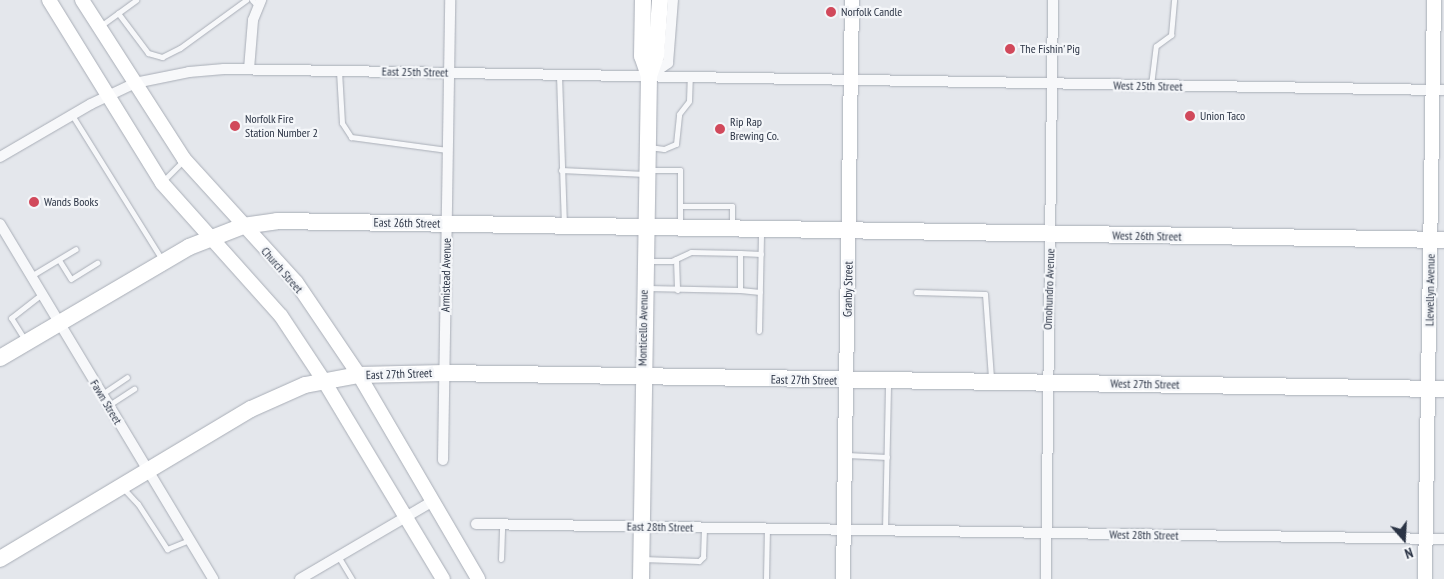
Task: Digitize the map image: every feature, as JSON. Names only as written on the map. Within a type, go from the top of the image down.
[{"type":"main road","points":[[49,0],[162,183],[208,238],[281,316],[324,381],[444,579]]},
{"type":"main road","name":"Church Street","points":[[82,0],[184,160],[296,282],[359,376],[478,579]]},
{"type":"main road","name":"Monticello Avenue","points":[[641,579],[642,377],[648,76],[642,56],[643,0]]},
{"type":"main road","name":"Monticello Avenue","points":[[648,76],[656,56],[660,0]]},
{"type":"main road","name":"Granby Street","points":[[843,579],[850,231],[852,0]]},
{"type":"main road","name":"Llewellyn Avenue","points":[[1425,579],[1436,389],[1438,90],[1434,0]]},
{"type":"main road","name":"East 26th Street","points":[[0,358],[163,262],[208,238],[243,226],[277,221],[850,231]]},
{"type":"main road","name":"West 26th Street","points":[[850,231],[1437,240]]},
{"type":"main road","name":"East 27th Street","points":[[0,559],[251,409],[285,391],[324,381],[359,376],[444,373],[846,380]]},
{"type":"main road","name":"West 27th Street","points":[[846,380],[1436,389]]},
{"type":"street","name":"Armistead Avenue","points":[[443,460],[450,0]]},
{"type":"street","points":[[648,76],[668,63],[673,0]]},
{"type":"street","name":"Omohundro Avenue","points":[[1046,579],[1053,0]]},
{"type":"street","points":[[249,69],[250,34],[257,2]]},
{"type":"street","name":"East 25th Street","points":[[0,157],[107,95],[135,83],[189,72],[249,69],[851,80]]},
{"type":"street","name":"West 25th Street","points":[[851,80],[1438,90]]},
{"type":"street","name":"Fawn Street","points":[[0,224],[213,579]]},
{"type":"street","points":[[300,579],[433,501]]},
{"type":"street","name":"East 28th Street","points":[[476,524],[844,530]]},
{"type":"street","name":"West 28th Street","points":[[844,530],[1444,539]]},
{"type":"lane","points":[[99,27],[136,0]]},
{"type":"lane","points":[[118,13],[148,53],[162,56],[180,48],[246,0]]},
{"type":"lane","points":[[1151,86],[1156,46],[1171,35],[1174,0]]},
{"type":"lane","points":[[339,71],[342,123],[351,137],[447,150]]},
{"type":"lane","points":[[559,75],[564,227]]},
{"type":"lane","points":[[646,147],[664,149],[676,144],[679,114],[689,100],[690,77]]},
{"type":"lane","points":[[72,115],[163,262]]},
{"type":"lane","points":[[162,183],[184,160]]},
{"type":"lane","points":[[561,170],[646,172],[680,170],[680,228]]},
{"type":"lane","points":[[680,206],[732,206],[732,228]]},
{"type":"lane","points":[[759,331],[761,228]]},
{"type":"lane","points":[[31,276],[76,249]]},
{"type":"lane","points":[[645,261],[676,259],[691,252],[760,254]]},
{"type":"lane","points":[[740,253],[740,290]]},
{"type":"lane","points":[[676,259],[676,290]]},
{"type":"lane","points":[[59,260],[71,278],[97,263]]},
{"type":"lane","points":[[644,288],[760,292]]},
{"type":"lane","points":[[916,292],[985,294],[991,381]]},
{"type":"lane","points":[[26,342],[11,318],[42,294]]},
{"type":"lane","points":[[102,394],[128,377]]},
{"type":"lane","points":[[885,531],[888,381]]},
{"type":"lane","points":[[108,405],[134,388]]},
{"type":"lane","points":[[845,455],[886,457]]},
{"type":"lane","points":[[122,487],[138,504],[167,549],[189,540]]},
{"type":"lane","points":[[501,559],[502,524]]},
{"type":"lane","points":[[641,559],[699,561],[703,558],[704,527]]},
{"type":"lane","points":[[766,579],[767,528]]},
{"type":"lane","points":[[338,556],[352,579]]},
{"type":"place","name":"Norfolk Candle","points":[[831,12]]},
{"type":"place","name":"The Fishin' Pig","points":[[1010,49]]},
{"type":"place","name":"Union Taco","points":[[1190,116]]},
{"type":"place","name":"Norfolk Fire Station Number 2","points":[[235,126]]},
{"type":"place","name":"Rip Rap Brewing Co.","points":[[720,129]]},
{"type":"place","name":"Wands Books","points":[[34,202]]}]
